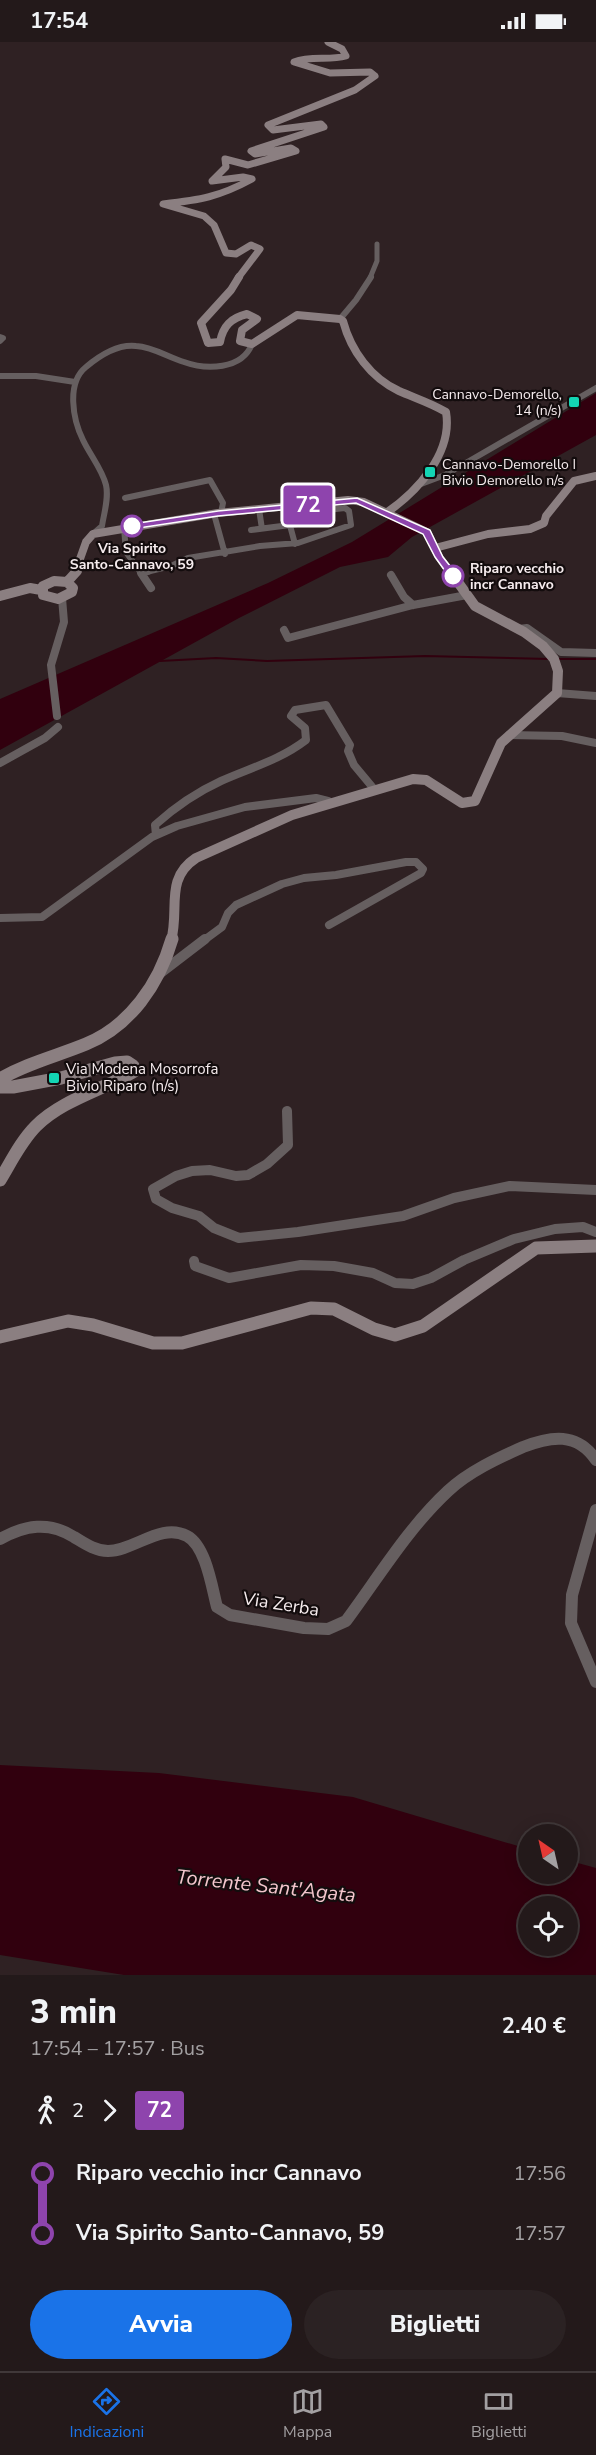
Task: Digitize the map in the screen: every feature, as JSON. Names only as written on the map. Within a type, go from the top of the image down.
[{"type":"street","points":[[252,344],[240,341],[239,336],[242,329],[257,319],[254,316],[247,314],[236,317],[223,328],[220,342],[213,344],[206,341],[201,323],[231,291],[244,267],[260,249],[251,245],[236,254],[225,253],[217,228],[209,221],[192,211],[163,204],[168,201],[194,202],[231,191],[252,178],[245,176],[219,182],[212,181],[226,167],[225,159],[231,158],[244,165],[296,151],[291,148],[255,154],[251,151],[324,127],[321,124],[273,130],[268,125],[364,85],[375,76],[370,72],[324,72],[294,62],[302,59],[335,59],[346,56],[342,49],[328,42]]},
{"type":"street","points":[[340,319],[350,309],[373,272],[377,262],[376,244]]},
{"type":"street","points":[[67,582],[78,570],[86,542],[102,526],[107,487],[80,435],[75,414],[75,382],[85,367],[109,352],[124,346],[145,347],[193,365],[232,363],[243,358],[252,344],[297,315],[340,319],[343,321],[346,337],[377,375],[397,390],[446,412],[447,430],[434,462],[421,484],[388,514]]},
{"type":"street","points":[[0,376],[36,376],[75,382]]},
{"type":"street","points":[[421,484],[445,475],[596,388]]},
{"type":"street","points":[[435,548],[488,534],[530,529],[544,523],[546,516],[574,481],[596,476]]},
{"type":"street","points":[[125,498],[210,480],[223,503],[218,513],[225,554]]},
{"type":"street","points":[[0,1079],[27,1063],[76,1048],[106,1035],[128,1017],[156,977],[170,946],[175,923],[177,878],[185,867],[201,856],[261,826],[328,801],[413,779],[426,780],[462,803],[475,801],[501,743],[557,693],[558,671],[554,659],[543,646],[521,630],[475,606],[439,557],[427,532],[357,500],[308,508]]},
{"type":"street","points":[[93,534],[218,513],[285,507],[338,508],[349,511],[352,521],[348,527],[295,544],[260,546],[225,554],[188,558],[171,566],[141,573]]},
{"type":"street","points":[[285,507],[295,544]]},
{"type":"street","points":[[308,508],[318,537]]},
{"type":"street","points":[[259,509],[271,547]]},
{"type":"street","points":[[251,530],[313,522]]},
{"type":"street","points":[[124,528],[126,552],[151,588]]},
{"type":"street","points":[[391,575],[404,597],[413,605]]},
{"type":"street","points":[[0,596],[30,588],[41,590],[48,598],[63,598],[68,596],[73,588],[67,582],[54,581],[43,586],[41,590]]},
{"type":"street","points":[[284,630],[288,638],[413,605],[467,595]]},
{"type":"street","points":[[57,716],[51,664],[64,622],[63,598]]},
{"type":"street","points":[[521,630],[527,627],[561,652],[596,653]]},
{"type":"street","points":[[557,693],[596,696]]},
{"type":"street","points":[[156,835],[155,825],[169,811],[227,778],[276,759],[306,740],[305,728],[291,716],[291,713],[310,706],[326,705],[351,745],[348,751],[354,765],[374,789]]},
{"type":"street","points":[[0,763],[11,754],[50,736],[58,727]]},
{"type":"street","points":[[509,735],[562,736],[596,743]]},
{"type":"street","points":[[0,918],[42,916],[156,835],[207,816],[245,807],[316,798],[328,801]]},
{"type":"street","points":[[156,977],[222,927],[228,913],[236,905],[282,884],[304,878],[336,875],[406,862],[416,862],[423,869],[421,873],[329,925]]},
{"type":"street","points":[[0,1087],[34,1083],[115,1063],[127,1062],[133,1066],[133,1072],[120,1080],[60,1108],[41,1121],[19,1148],[0,1180]]},
{"type":"street","points":[[287,1111],[288,1145],[275,1160],[242,1176],[192,1170],[171,1176],[153,1189],[156,1199],[172,1208],[199,1216],[214,1228],[238,1238],[310,1231],[403,1216],[454,1198],[510,1186],[596,1190]]},
{"type":"street","points":[[194,1261],[195,1266],[230,1278],[300,1265],[334,1266],[373,1273],[395,1283],[413,1284],[431,1278],[464,1260],[514,1239],[555,1229],[583,1227],[596,1232]]},
{"type":"street","points":[[0,1337],[68,1321],[93,1325],[153,1343],[182,1342],[222,1334],[311,1308],[334,1309],[374,1329],[395,1335],[423,1326],[536,1248],[596,1246]]},
{"type":"street","name":"Via Zerba","points":[[0,1539],[10,1533],[32,1527],[54,1527],[87,1545],[107,1551],[123,1549],[171,1532],[188,1536],[200,1548],[217,1607],[230,1614],[304,1628],[328,1629],[346,1621],[431,1510],[448,1490],[463,1478],[534,1443],[558,1437],[576,1442],[596,1460]]},
{"type":"street","points":[[596,1510],[572,1595],[571,1623],[596,1682]]},
{"type":"water","points":[[596,393],[596,435],[412,537],[388,557],[340,567],[239,618],[0,750],[0,699],[268,583],[352,542]]},
{"type":"water","name":"Torrente Sant'Agata","points":[[0,1765],[159,1773],[353,1797],[518,1846],[518,1884],[578,1884],[578,1863],[596,1868],[596,1975],[124,1975],[0,1955]]},
{"type":"waterway","points":[[160,661],[216,658],[267,661],[425,656],[549,659]]},
{"type":"waterway","points":[[556,659],[596,659]]},
{"type":"bus line","name":"72","points":[[132,526],[218,513],[357,500],[427,532],[439,557],[453,576]]},
{"type":"place","name":"Cannavo-Demorello, 14 (n/s)","points":[[574,402]]},
{"type":"place","name":"Cannavo-Demorello I Bivio Demorello n/s","points":[[430,472]]},
{"type":"place","name":"Via Spirito Santo-Cannavo, 59","points":[[132,526]]},
{"type":"place","name":"Riparo vecchio incr Cannavo","points":[[453,576]]},
{"type":"place","name":"Via Modena Mosorrofa Bivio Riparo (n/s)","points":[[54,1078]]}]
